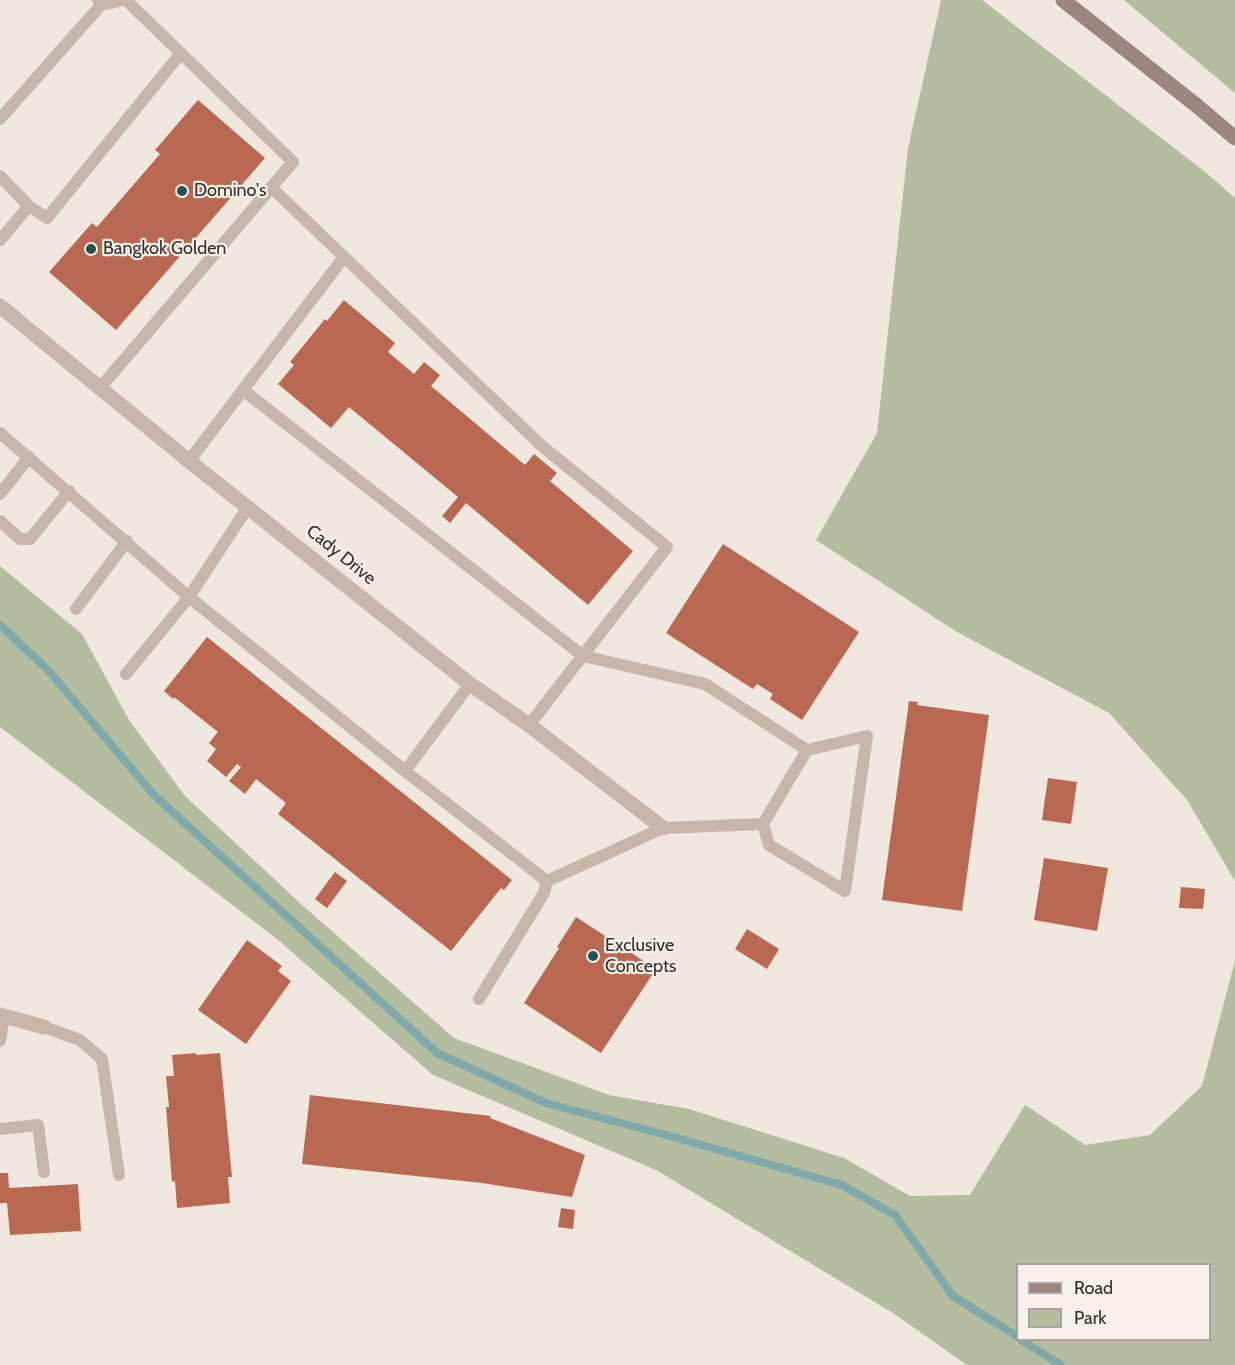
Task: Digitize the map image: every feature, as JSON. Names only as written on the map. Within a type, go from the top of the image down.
[{"type":"main road","points":[[1063,0],[1235,138]]},
{"type":"street","name":"Cady Drive","points":[[0,306],[189,461],[470,684],[529,725],[663,828]]},
{"type":"street","points":[[2,1016],[44,1027]]},
{"type":"lane","points":[[0,119],[99,2],[125,0],[293,162],[100,388]]},
{"type":"lane","points":[[0,176],[30,206],[47,218],[181,53]]},
{"type":"lane","points":[[271,187],[543,447],[667,547],[529,725]]},
{"type":"lane","points":[[0,240],[30,206]]},
{"type":"lane","points":[[189,461],[344,257]]},
{"type":"lane","points":[[243,390],[583,656],[705,684],[807,750],[867,736],[845,891],[769,844],[763,824],[807,750]]},
{"type":"lane","points":[[0,433],[189,597],[405,771],[547,881]]},
{"type":"lane","points":[[0,494],[29,457]]},
{"type":"lane","points":[[0,521],[20,539],[30,539],[69,491]]},
{"type":"lane","points":[[126,674],[189,597],[248,507]]},
{"type":"lane","points":[[76,609],[127,542]]},
{"type":"lane","points":[[405,771],[470,684]]},
{"type":"lane","points":[[547,881],[663,828],[763,824]]},
{"type":"lane","points":[[479,999],[544,893],[547,881]]},
{"type":"lane","points":[[0,1041],[2,1016]]},
{"type":"lane","points":[[44,1027],[80,1040],[102,1059],[119,1175]]},
{"type":"lane","points":[[0,1129],[38,1125],[44,1172]]},
{"type":"green space","points":[[941,0],[982,0],[1204,171],[1235,198],[1235,881],[1187,800],[1109,713],[957,632],[816,540],[877,433],[908,148]]},
{"type":"green space","points":[[1124,0],[1235,0],[1235,93]]},
{"type":"green space","points":[[0,566],[82,634],[129,720],[185,796],[302,905],[454,1038],[609,1095],[689,1109],[844,1158],[910,1196],[970,1195],[1025,1105],[1085,1145],[1150,1135],[1202,1086],[1235,961],[1235,1365],[967,1365],[893,1313],[656,1170],[433,1075],[277,939],[0,727]]},
{"type":"building","points":[[198,100],[265,158],[116,330],[49,272],[92,223],[97,227],[160,154],[155,150]]},
{"type":"building","points":[[344,300],[395,343],[388,352],[414,374],[424,362],[440,375],[431,386],[525,465],[534,454],[557,473],[550,481],[633,551],[588,605],[466,503],[450,523],[442,516],[458,497],[349,407],[331,428],[278,384],[294,365],[290,362],[325,319],[327,321]]},
{"type":"building","points":[[723,544],[859,632],[802,720],[770,699],[773,694],[757,684],[753,689],[666,633]]},
{"type":"building","points":[[207,637],[512,880],[504,890],[501,888],[451,951],[278,814],[286,803],[256,779],[245,794],[229,781],[241,767],[237,764],[226,777],[207,761],[216,749],[209,743],[218,732],[164,691]]},
{"type":"building","points":[[909,701],[918,702],[917,705],[989,715],[962,911],[882,900]]},
{"type":"building","points":[[1048,778],[1077,782],[1071,824],[1042,820]]},
{"type":"building","points":[[1044,858],[1108,868],[1097,931],[1034,920]]},
{"type":"building","points":[[335,872],[347,881],[327,908],[315,899]]},
{"type":"building","points":[[1181,887],[1205,889],[1203,909],[1179,908]]},
{"type":"building","points":[[576,917],[656,969],[601,1053],[524,1003]]},
{"type":"building","points":[[747,929],[779,949],[767,969],[735,949]]},
{"type":"building","points":[[247,940],[282,966],[278,971],[291,981],[246,1044],[198,1010]]},
{"type":"building","points":[[196,1053],[196,1055],[220,1053],[232,1177],[228,1177],[230,1203],[177,1208],[175,1181],[172,1182],[166,1076],[174,1076],[172,1055]]},
{"type":"building","points":[[310,1095],[491,1116],[490,1118],[585,1155],[572,1197],[482,1183],[302,1164]]},
{"type":"building","points":[[0,1173],[8,1173],[9,1188],[78,1184],[81,1231],[10,1235],[7,1203],[0,1203]]},
{"type":"building","points":[[561,1208],[575,1210],[573,1229],[558,1227]]},
{"type":"waterway","points":[[0,625],[48,670],[154,795],[437,1053],[546,1103],[842,1185],[895,1215],[953,1296],[1016,1336]]},
{"type":"waterway","points":[[1023,1341],[1061,1365]]},
{"type":"place","name":"Domino's","points":[[182,191]]},
{"type":"place","name":"Bangkok Golden","points":[[91,249]]},
{"type":"place","name":"Exclusive Concepts","points":[[593,956]]}]
